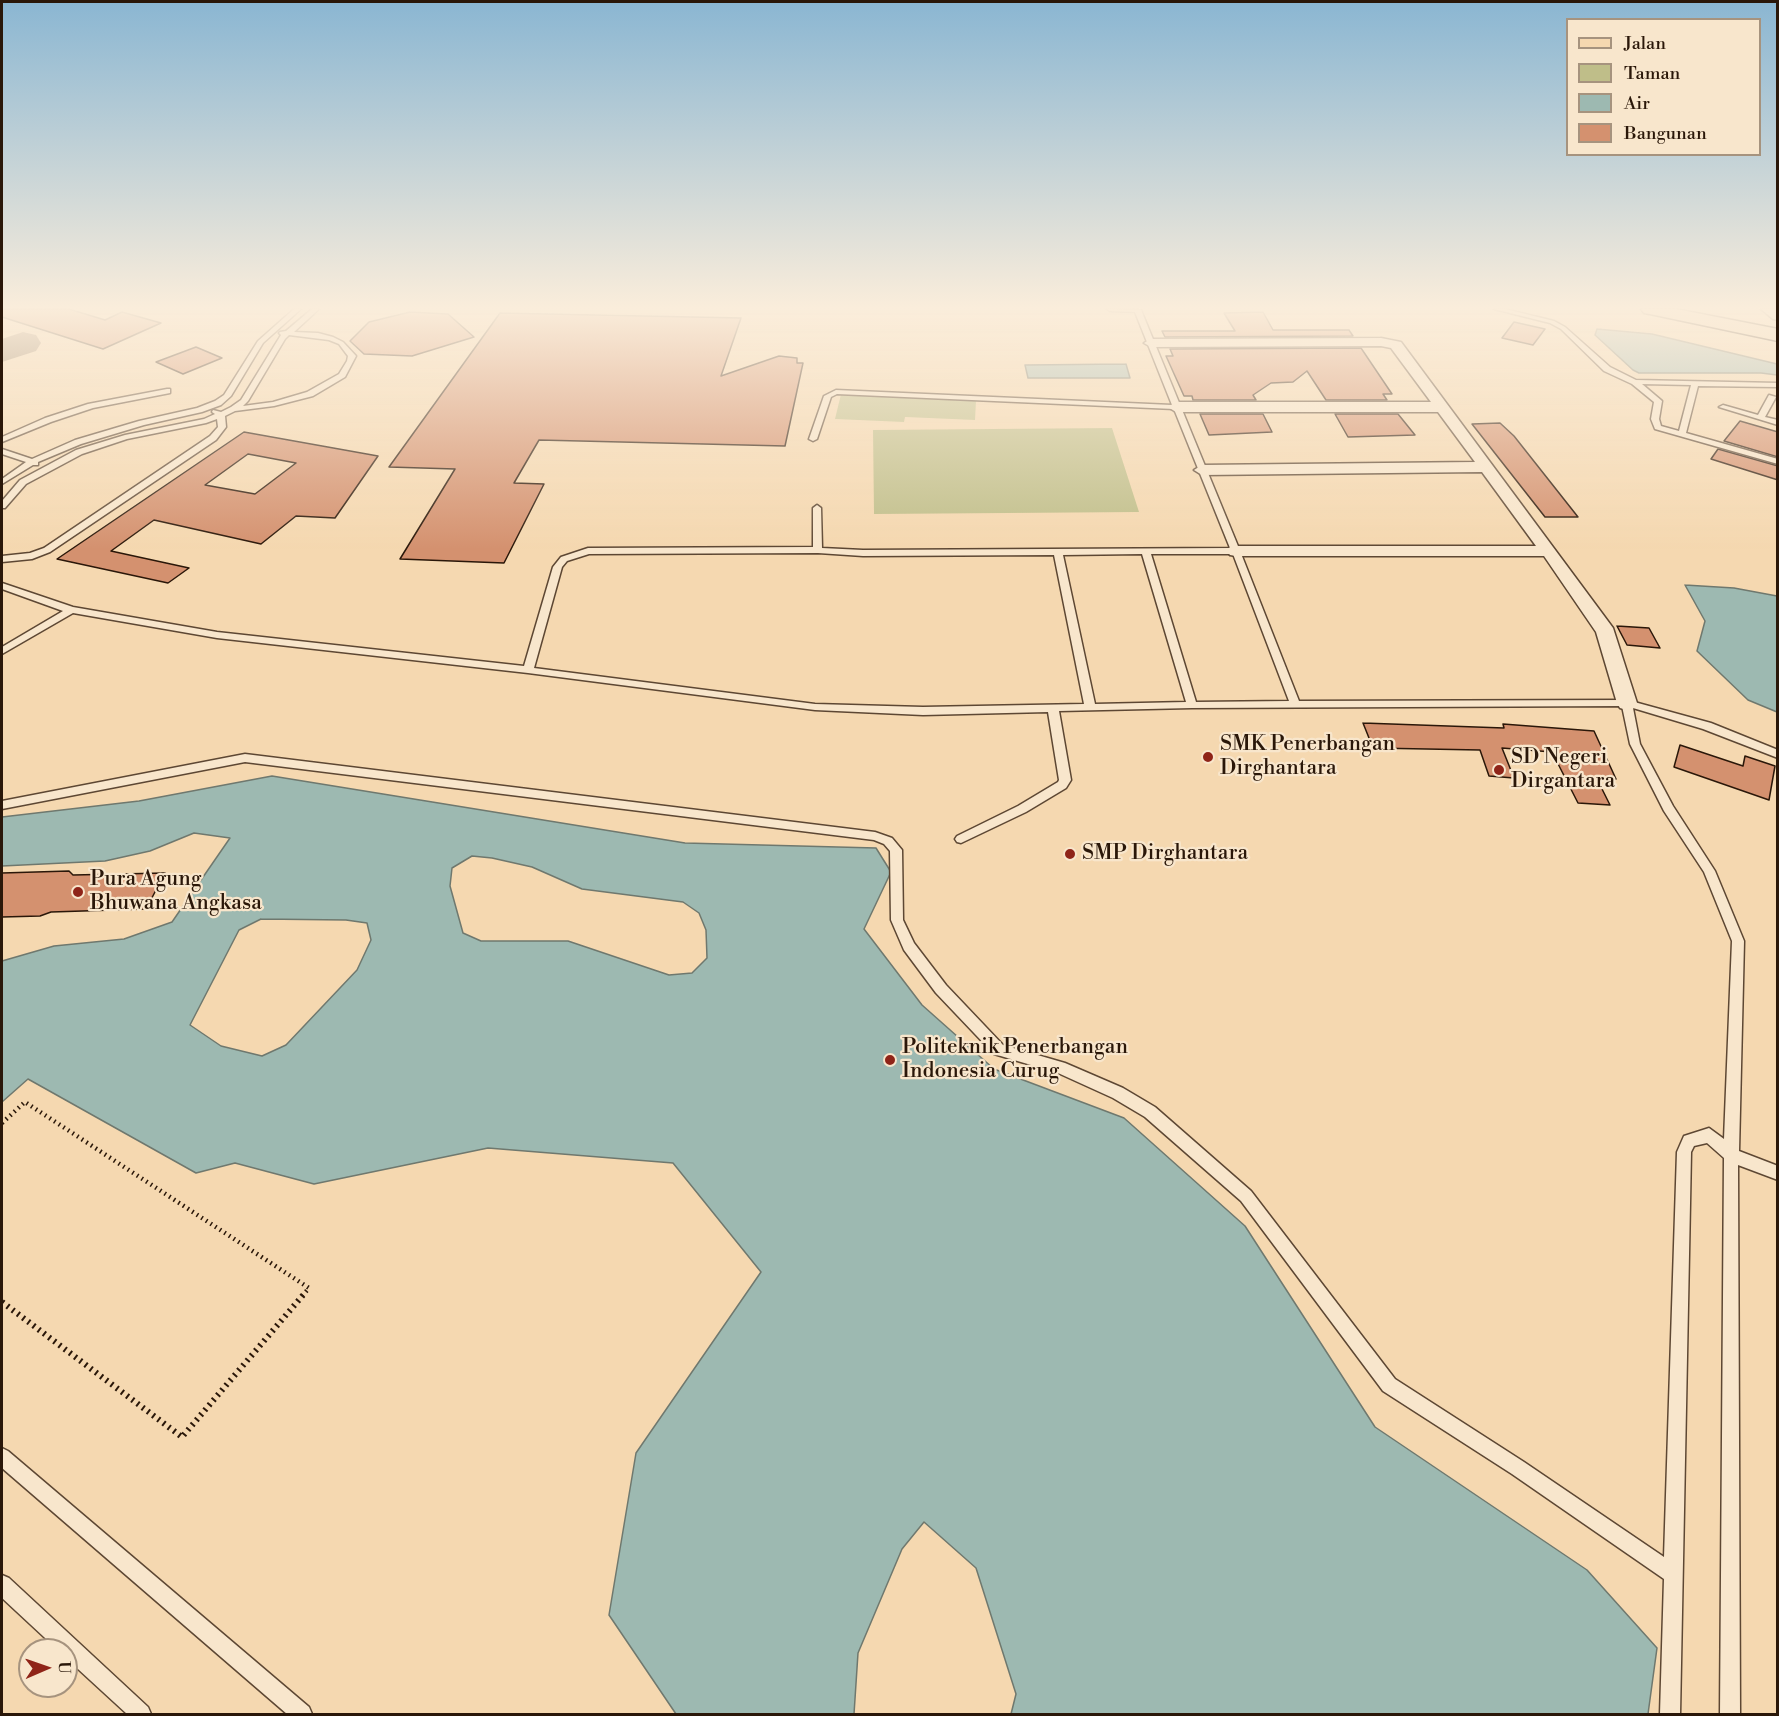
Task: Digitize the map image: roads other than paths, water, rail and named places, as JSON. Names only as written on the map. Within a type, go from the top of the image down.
[{"type":"street","points":[[1430,389],[1606,632],[1627,703]]},
{"type":"street","points":[[1176,408],[1443,407]]},
{"type":"street","points":[[1202,470],[1485,467]]},
{"type":"street","points":[[1236,551],[1549,551]]},
{"type":"lane","points":[[2,482],[32,462],[53,452],[104,433],[206,408],[218,403],[231,389]]},
{"type":"lane","points":[[2,506],[23,482],[47,467],[79,452],[104,443],[194,424],[221,415],[244,401],[251,389]]},
{"type":"lane","points":[[218,403],[234,409],[274,404],[320,389]]},
{"type":"lane","points":[[1169,389],[1236,551],[1295,704]]},
{"type":"lane","points":[[1644,389],[1658,401],[1655,419],[1658,427],[1778,462]]},
{"type":"lane","points":[[1682,434],[1693,389]]},
{"type":"lane","points":[[2,440],[48,420],[91,406],[167,391]]},
{"type":"lane","points":[[813,439],[828,396],[836,392],[1176,408]]},
{"type":"lane","points":[[1760,418],[1772,397]]},
{"type":"lane","points":[[1723,407],[1778,423]]},
{"type":"lane","points":[[206,408],[221,415]]},
{"type":"lane","points":[[2,559],[32,555],[46,550],[217,435],[222,427],[221,415]]},
{"type":"lane","points":[[2,451],[47,467]]},
{"type":"lane","points":[[817,508],[818,550]]},
{"type":"lane","points":[[528,670],[558,567],[564,559],[588,551],[818,550],[863,553],[1236,551]]},
{"type":"lane","points":[[1145,550],[1192,705]]},
{"type":"lane","points":[[1058,551],[1090,707]]},
{"type":"lane","points":[[2,586],[71,610],[217,635],[528,670],[815,707],[923,711],[1192,705],[1627,703],[1707,726],[1778,754]]},
{"type":"lane","points":[[2,651],[71,610]]},
{"type":"lane","points":[[1627,703],[1635,744],[1668,808],[1709,871],[1738,941],[1731,1155],[1730,1714]]},
{"type":"lane","points":[[961,839],[1022,809],[1062,785],[1065,780],[1053,708]]},
{"type":"lane","points":[[2,804],[245,758],[852,833],[875,836],[888,841],[896,850],[897,920],[909,946],[941,989],[999,1050],[1060,1067],[1090,1079],[1150,1112],[1246,1196],[1389,1384],[1518,1468],[1674,1575]]},
{"type":"lane","points":[[1670,1714],[1684,1152],[1689,1142],[1709,1135],[1731,1155],[1778,1173]]},
{"type":"lane","points":[[2,1457],[302,1714]]},
{"type":"lane","points":[[2,1585],[141,1714]]},
{"type":"water","points":[[1685,585],[1734,588],[1777,596],[1777,712],[1748,700],[1697,651],[1705,621]]},
{"type":"water","points":[[272,776],[685,843],[876,848],[891,872],[864,929],[922,1005],[994,1069],[1124,1118],[1245,1226],[1375,1427],[1587,1570],[1657,1648],[1648,1714],[1011,1714],[1016,1694],[976,1568],[924,1522],[902,1549],[858,1653],[854,1714],[676,1714],[609,1615],[636,1453],[761,1272],[673,1163],[488,1148],[314,1184],[235,1163],[196,1173],[28,1079],[2,1102],[2,961],[54,946],[124,939],[172,922],[230,838],[194,833],[150,851],[105,861],[2,866],[2,817],[139,801]],"holes":[[[472,856],[532,867],[582,889],[683,902],[699,913],[706,930],[707,958],[692,973],[669,975],[568,941],[481,941],[463,933],[450,886],[452,868]],[[261,919],[346,920],[367,923],[371,940],[357,970],[286,1045],[262,1056],[221,1046],[190,1025],[239,930]]]},
{"type":"place","name":"SMK Penerbangan Dirghantara","points":[[1208,757]]},
{"type":"place","name":"SD Negeri Dirgantara","points":[[1499,770]]},
{"type":"place","name":"SMP Dirghantara","points":[[1070,854]]},
{"type":"place","name":"Pura Agung Bhuwana Angkasa","points":[[78,892]]},
{"type":"place","name":"Politeknik Penerbangan Indonesia Curug","points":[[890,1060]]}]
